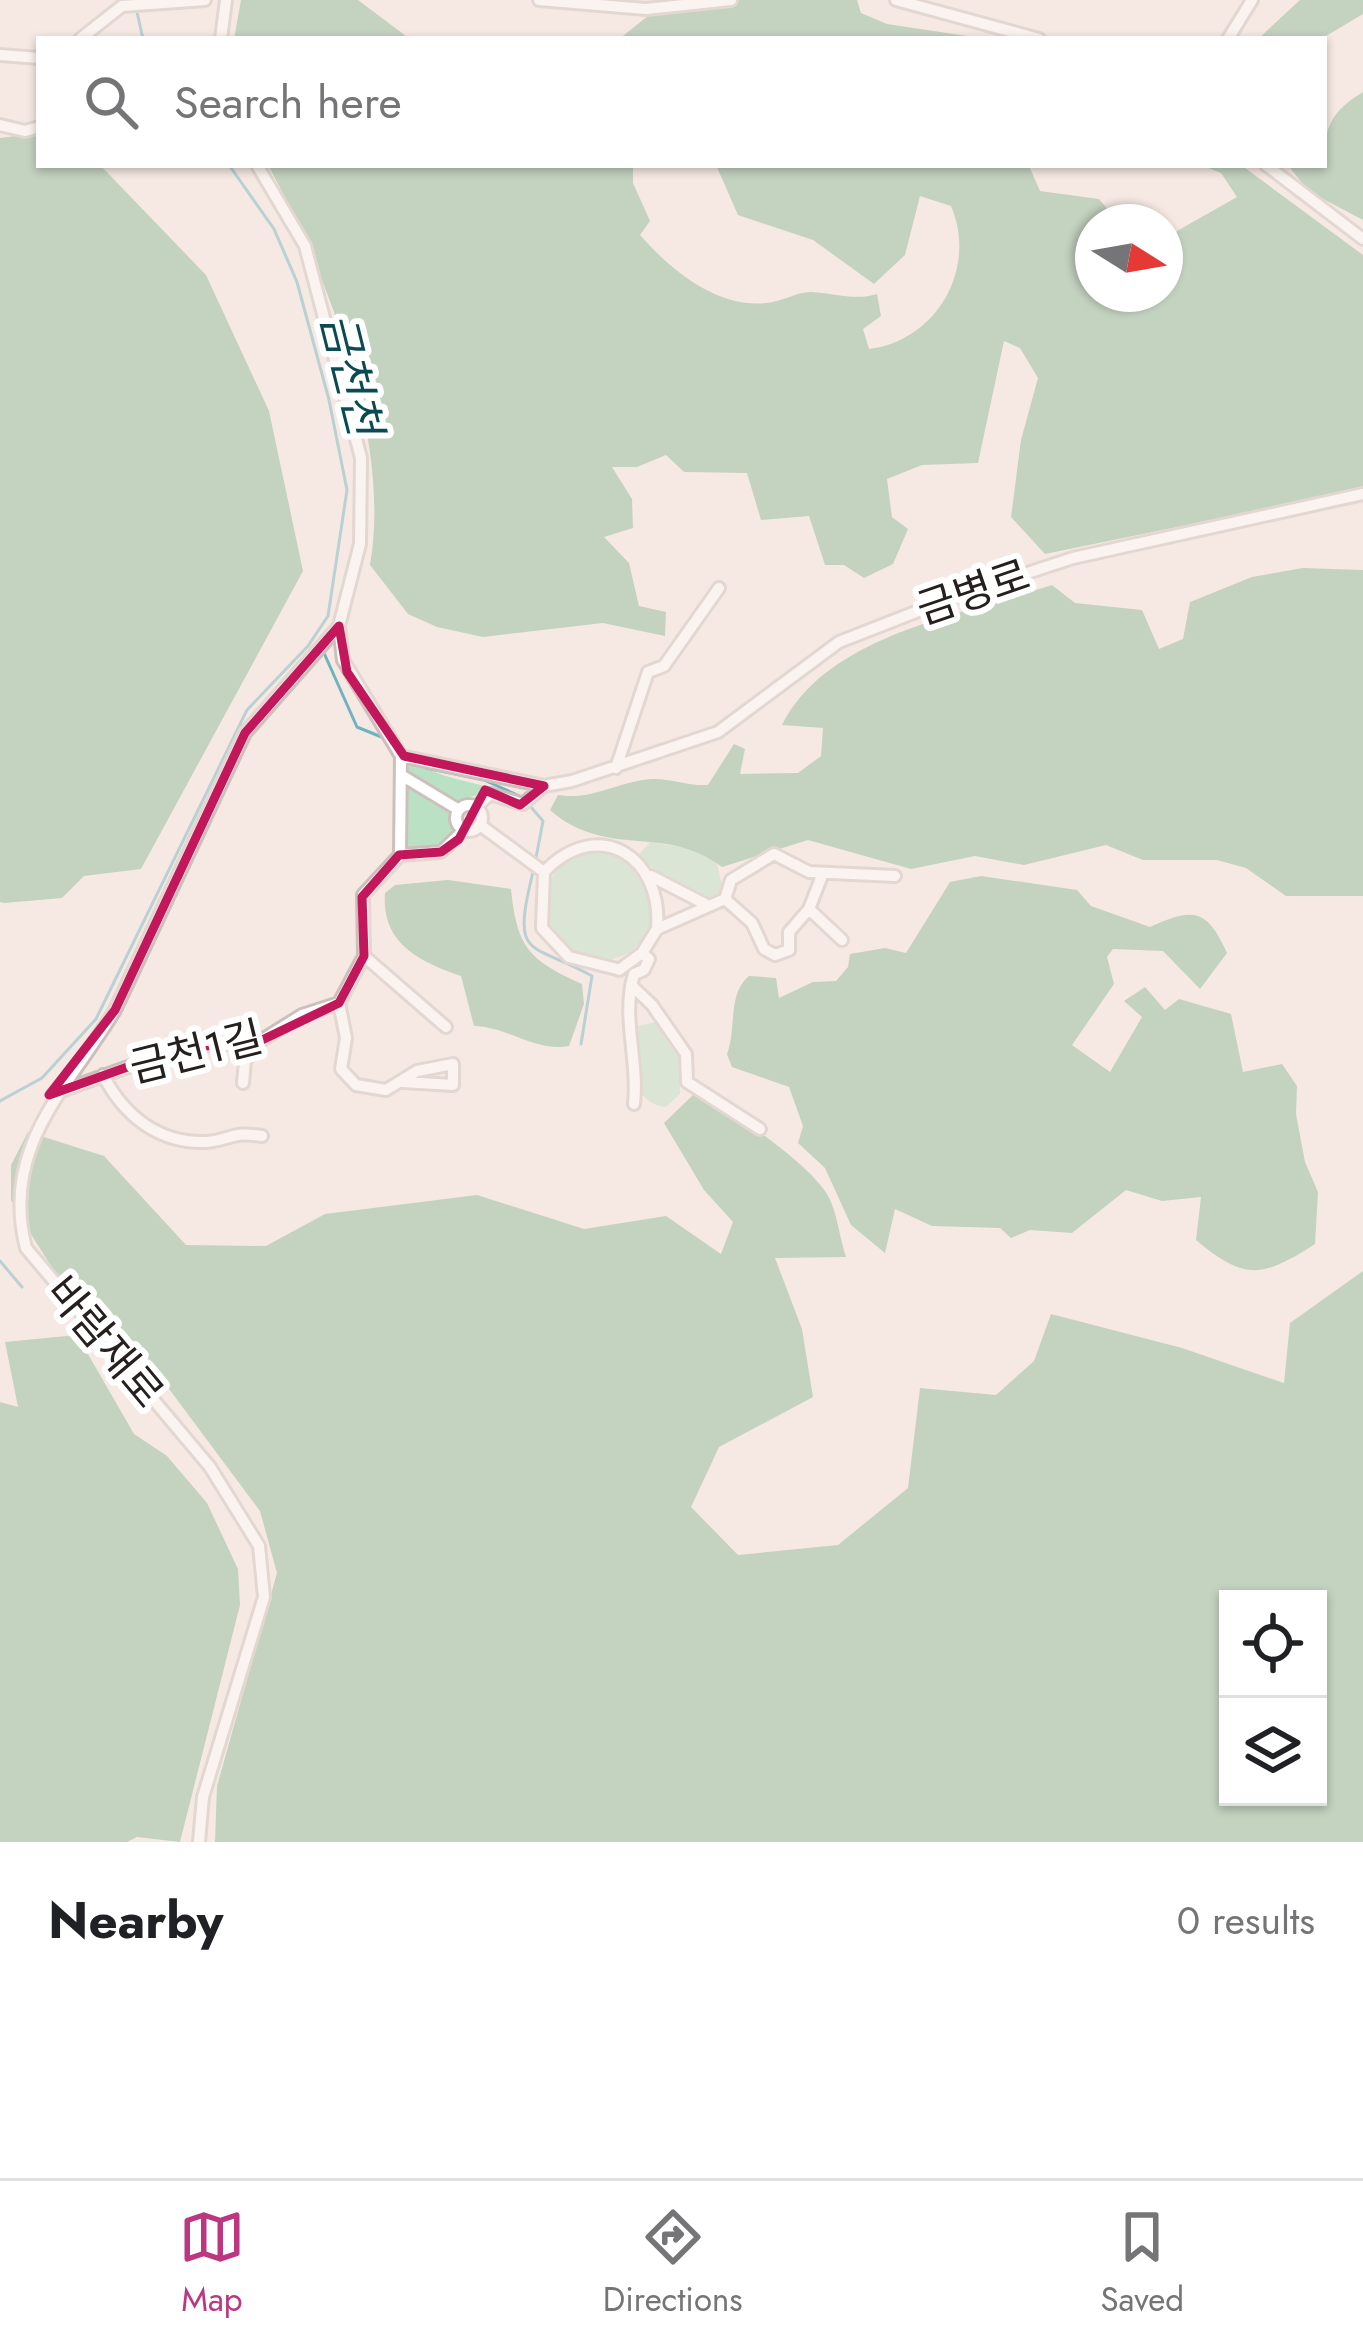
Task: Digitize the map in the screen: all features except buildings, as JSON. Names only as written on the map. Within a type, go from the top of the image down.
[{"type":"street","points":[[84,36],[122,6],[205,0]]},
{"type":"street","points":[[221,36],[226,0]]},
{"type":"street","points":[[539,0],[646,9],[731,0]]},
{"type":"street","points":[[896,0],[1028,36]]},
{"type":"street","points":[[1230,36],[1252,0]]},
{"type":"street","points":[[0,55],[36,58]]},
{"type":"street","points":[[0,125],[25,131],[36,128]]},
{"type":"street","points":[[259,168],[304,246],[361,458],[360,544],[339,626],[347,672],[399,752],[400,855],[364,895],[364,956],[339,1003],[346,1038],[344,1075],[377,1091],[403,1082]]},
{"type":"street","points":[[1270,168],[1363,239]]},
{"type":"street","name":"금병로","points":[[399,752],[544,786],[616,768],[718,732],[839,642],[954,597],[1073,558],[1363,494]]},
{"type":"street","points":[[616,768],[648,676],[664,667],[719,588]]},
{"type":"street","points":[[19,1130],[95,1043],[116,1010],[245,733],[339,626]]},
{"type":"street","points":[[401,776],[459,810],[476,807],[490,794],[527,802],[544,786]]},
{"type":"street","points":[[476,807],[480,826],[538,868]]},
{"type":"street","points":[[459,810],[457,821],[464,830]]},
{"type":"street","points":[[400,855],[441,852],[464,830],[480,826]]},
{"type":"street","points":[[538,868],[592,845],[624,853],[651,876],[705,904]]},
{"type":"street","points":[[725,899],[731,880],[774,854],[802,870],[896,876]]},
{"type":"street","points":[[538,868],[539,903],[548,938],[569,957],[617,969],[632,980],[686,1054],[686,1082],[760,1129]]},
{"type":"street","points":[[725,899],[752,923],[764,950],[775,955],[789,950],[789,932],[809,909],[823,873]]},
{"type":"street","points":[[617,969],[642,952],[657,929],[660,899],[651,876]]},
{"type":"street","points":[[657,929],[725,899]]},
{"type":"street","points":[[809,909],[842,940]]},
{"type":"street","points":[[634,1104],[635,1067],[626,1011],[632,980],[649,959],[642,952]]},
{"type":"street","points":[[364,956],[446,1028]]},
{"type":"street","name":"금천1길","points":[[49,1095],[178,1049],[262,1040],[302,1016],[339,1003]]},
{"type":"street","points":[[243,1084],[245,1061],[262,1040]]},
{"type":"street","points":[[103,1075],[125,1110],[151,1130],[211,1142],[234,1132],[262,1136]]},
{"type":"street","name":"바람재로","points":[[6,1209],[26,1248],[210,1467],[259,1546],[264,1597],[203,1797],[200,1842]]},
{"type":"highlighted area","points":[[339,626],[347,672],[404,756],[544,786],[520,805],[485,790],[459,839],[441,852],[399,855],[362,897],[364,956],[339,1003],[262,1040],[178,1049],[49,1095],[115,1010],[245,733]]},
{"type":"green space","points":[[241,0],[358,0],[406,36],[235,36]]},
{"type":"green space","points":[[668,0],[857,0],[861,13],[887,24],[967,36],[623,36]]},
{"type":"green space","points":[[1300,0],[1363,0],[1363,14],[1326,36],[1261,36]]},
{"type":"green space","points":[[1363,92],[1363,220],[1308,191],[1290,168],[1327,168],[1327,135],[1343,107]]},
{"type":"green space","points":[[36,133],[36,168],[103,168],[206,275],[269,411],[303,571],[141,869],[84,876],[62,898],[4,903],[0,902],[0,138]]},
{"type":"green space","points":[[270,168],[633,168],[633,183],[650,221],[640,235],[680,273],[712,293],[748,303],[811,292],[853,297],[877,294],[881,316],[863,329],[869,349],[914,332],[945,298],[959,254],[951,206],[920,196],[905,255],[874,284],[813,240],[738,215],[717,168],[1030,168],[1040,191],[1099,199],[1103,204],[1075,204],[1075,312],[1183,312],[1183,228],[1237,197],[1221,173],[1208,168],[1245,168],[1363,255],[1363,489],[1045,554],[1011,517],[1021,440],[1038,378],[1020,348],[1004,341],[978,463],[922,465],[887,479],[892,517],[908,529],[893,564],[864,578],[844,565],[825,565],[809,516],[761,520],[747,473],[684,472],[666,455],[637,467],[612,467],[632,499],[633,528],[604,537],[629,563],[639,606],[666,612],[665,636],[603,623],[483,637],[437,627],[408,614],[370,565],[372,465],[363,412],[312,256]]},
{"type":"green space","points":[[1303,568],[1363,570],[1363,896],[1286,896],[1246,868],[1217,860],[1143,860],[1106,845],[1024,865],[975,856],[911,869],[808,840],[722,867],[679,847],[593,834],[550,810],[558,795],[582,795],[640,781],[708,785],[734,744],[745,749],[740,774],[798,773],[821,756],[823,728],[782,725],[803,694],[864,649],[940,618],[1052,585],[1075,603],[1142,610],[1159,649],[1183,639],[1190,602],[1252,577]]},
{"type":"green space","points":[[416,763],[523,798],[489,792],[451,802],[405,769]]},
{"type":"green space","points":[[409,784],[448,810],[453,833],[444,847],[413,850],[405,843],[405,786]]},
{"type":"green space","points":[[650,842],[699,850],[717,863],[724,895],[696,900],[637,857]]},
{"type":"green space","points":[[599,851],[620,855],[638,867],[650,885],[654,906],[650,927],[638,945],[620,957],[599,961],[578,957],[560,945],[548,927],[544,906],[548,885],[560,867],[578,855]]},
{"type":"green space","points":[[981,876],[1077,890],[1091,906],[1150,927],[1188,915],[1198,916],[1213,928],[1227,953],[1200,989],[1163,951],[1113,949],[1107,957],[1114,984],[1072,1045],[1110,1072],[1142,1017],[1124,1001],[1145,987],[1165,1010],[1179,999],[1231,1014],[1243,1072],[1282,1064],[1297,1086],[1296,1114],[1305,1162],[1318,1192],[1315,1244],[1267,1268],[1241,1268],[1196,1240],[1201,1197],[1162,1201],[1126,1190],[1072,1233],[1030,1230],[1011,1238],[1000,1228],[932,1226],[895,1209],[885,1253],[851,1225],[825,1168],[798,1143],[803,1126],[789,1087],[732,1067],[727,1054],[738,992],[749,976],[776,978],[779,998],[813,982],[836,981],[848,967],[850,954],[885,948],[906,953],[950,882]]},
{"type":"green space","points":[[448,880],[511,889],[517,925],[529,950],[582,984],[584,1004],[569,1046],[545,1046],[474,1026],[461,976],[418,957],[396,938],[385,911],[385,893],[395,885]]},
{"type":"green space","points":[[656,1022],[681,1054],[680,1094],[666,1107],[645,1097],[634,1065],[632,1027]]},
{"type":"green space","points":[[694,1094],[771,1140],[823,1188],[846,1257],[775,1258],[802,1329],[813,1397],[719,1447],[691,1507],[738,1555],[838,1545],[908,1488],[920,1388],[996,1395],[1034,1361],[1051,1314],[1182,1348],[1284,1383],[1290,1323],[1363,1271],[1363,1842],[215,1842],[217,1786],[277,1573],[260,1511],[149,1362],[58,1277],[22,1220],[11,1200],[11,1165],[28,1132],[104,1156],[186,1245],[266,1246],[325,1214],[477,1195],[584,1229],[666,1216],[721,1254],[733,1222],[704,1190],[664,1123]]},
{"type":"green space","points":[[77,1335],[134,1434],[167,1456],[207,1503],[238,1569],[240,1605],[180,1842],[137,1837],[127,1842],[0,1842],[0,1402],[18,1407],[5,1342]]},
{"type":"waterway","name":"금천천","points":[[137,12],[142,36]]},
{"type":"waterway","points":[[0,1101],[42,1078],[96,1019],[247,710],[308,646],[328,616],[347,490],[329,400],[297,282],[274,229],[231,168]]},
{"type":"waterway","points":[[324,653],[357,727],[384,738]]},
{"type":"waterway","points":[[426,768],[484,780],[524,798]]},
{"type":"waterway","points":[[530,806],[543,821],[535,863]]},
{"type":"waterway","points":[[533,872],[525,935],[540,951],[592,976],[581,1044]]},
{"type":"waterway","points":[[0,1261],[22,1287]]}]
